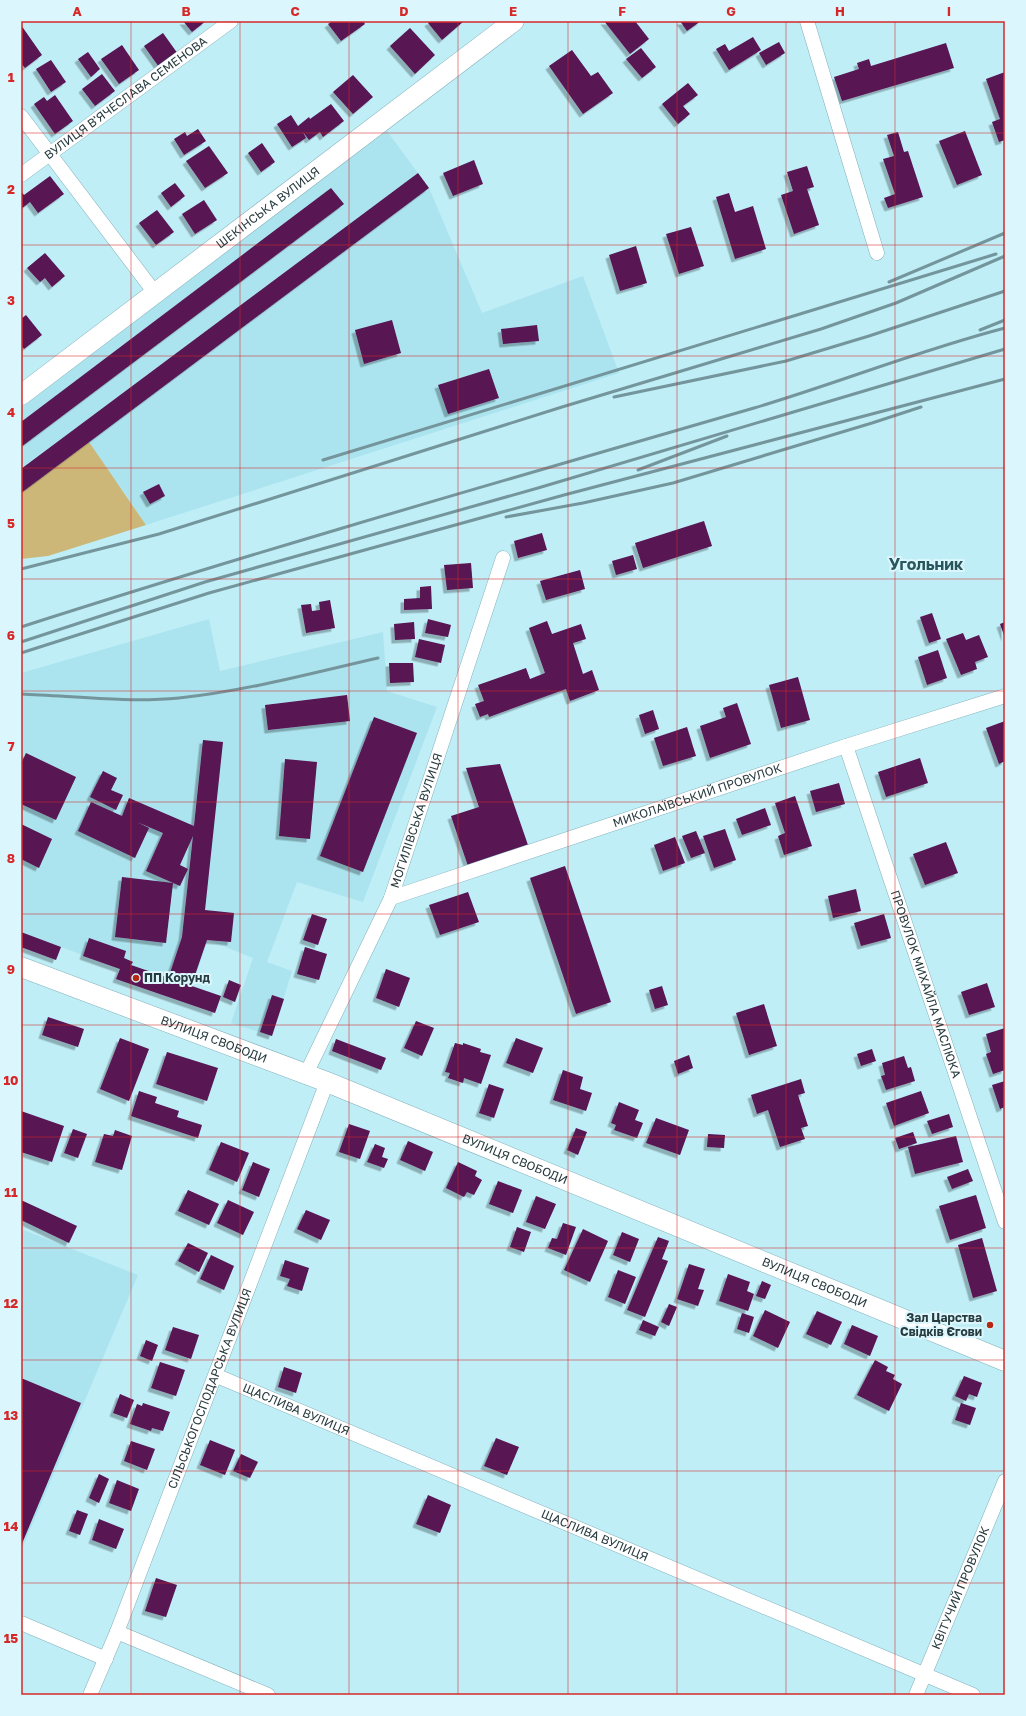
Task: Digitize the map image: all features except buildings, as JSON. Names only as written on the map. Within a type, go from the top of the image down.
[{"type":"street","name":"ВУЛИЦЯ В'ЯЧЕСЛАВА СЕМЕНОВА","points":[[21,175],[231,21]]},
{"type":"street","name":"ШЕКІНСЬКА ВУЛИЦЯ","points":[[21,395],[514,21]]},
{"type":"street","points":[[807,21],[876,253]]},
{"type":"street","points":[[21,116],[155,293]]},
{"type":"street","name":"МОГИЛІВСЬКА ВУЛИЦЯ","points":[[306,1074],[391,898],[503,558]]},
{"type":"street","name":"МИКОЛАЇВСЬКИЙ ПРОВУЛОК","points":[[391,898],[846,746],[1005,696]]},
{"type":"street","name":"ПРОВУЛОК МИХАЙЛА МАСЛЮКА","points":[[846,746],[1005,1222]]},
{"type":"street","name":"ВУЛИЦЯ СВОБОДИ","points":[[21,968],[327,1082],[1005,1360]]},
{"type":"street","name":"СІЛЬСЬКОГОСПОДАРСЬКА ВУЛИЦЯ","points":[[90,1695],[117,1632],[216,1376],[327,1082]]},
{"type":"street","name":"ЩАСЛИВА ВУЛИЦЯ","points":[[216,1376],[973,1695]]},
{"type":"street","name":"КВІТУЧИЙ ПРОВУЛОК","points":[[916,1695],[1005,1481]]},
{"type":"street","points":[[21,1623],[106,1659]]},
{"type":"street","points":[[117,1632],[268,1695]]},
{"type":"shaded area","points":[[387,131],[429,188],[482,313],[583,276],[619,373],[146,525],[122,489],[21,493],[21,404]]},
{"type":"shaded area","points":[[89,442],[146,525],[48,556],[21,559],[21,493]]},
{"type":"shaded area","points":[[209,619],[220,671],[383,632],[387,691],[437,707],[363,902],[297,882],[267,962],[292,971],[272,1036],[231,1023],[253,958],[208,940],[186,1003],[116,979],[120,969],[61,947],[56,960],[21,947],[21,673]]},
{"type":"shaded area","points":[[21,1229],[138,1275],[21,1551]]},
{"type":"railway","points":[[889,282],[1005,233]]},
{"type":"railway","points":[[323,460],[996,254]]},
{"type":"railway","points":[[21,569],[159,534],[562,407],[821,329],[896,303],[1005,256]]},
{"type":"railway","points":[[614,397],[786,361],[869,336],[1005,291]]},
{"type":"railway","points":[[980,330],[1005,320]]},
{"type":"railway","points":[[21,627],[295,542],[754,408],[910,356],[1005,328]]},
{"type":"railway","points":[[21,642],[205,582],[538,488],[1005,349]]},
{"type":"railway","points":[[21,653],[209,593],[564,495],[1005,379]]},
{"type":"railway","points":[[506,517],[583,503],[673,483],[921,407]]},
{"type":"railway","points":[[638,470],[727,436]]},
{"type":"railway","points":[[21,694],[140,700],[179,698],[254,686],[378,658]]},
{"type":"place","name":"ПП Корунд","points":[[136,978]]},
{"type":"place","name":"Зал Царства Свідків Єгови","points":[[990,1325]]},
{"type":"district","name":"Угольник","points":[[926,564]]}]
